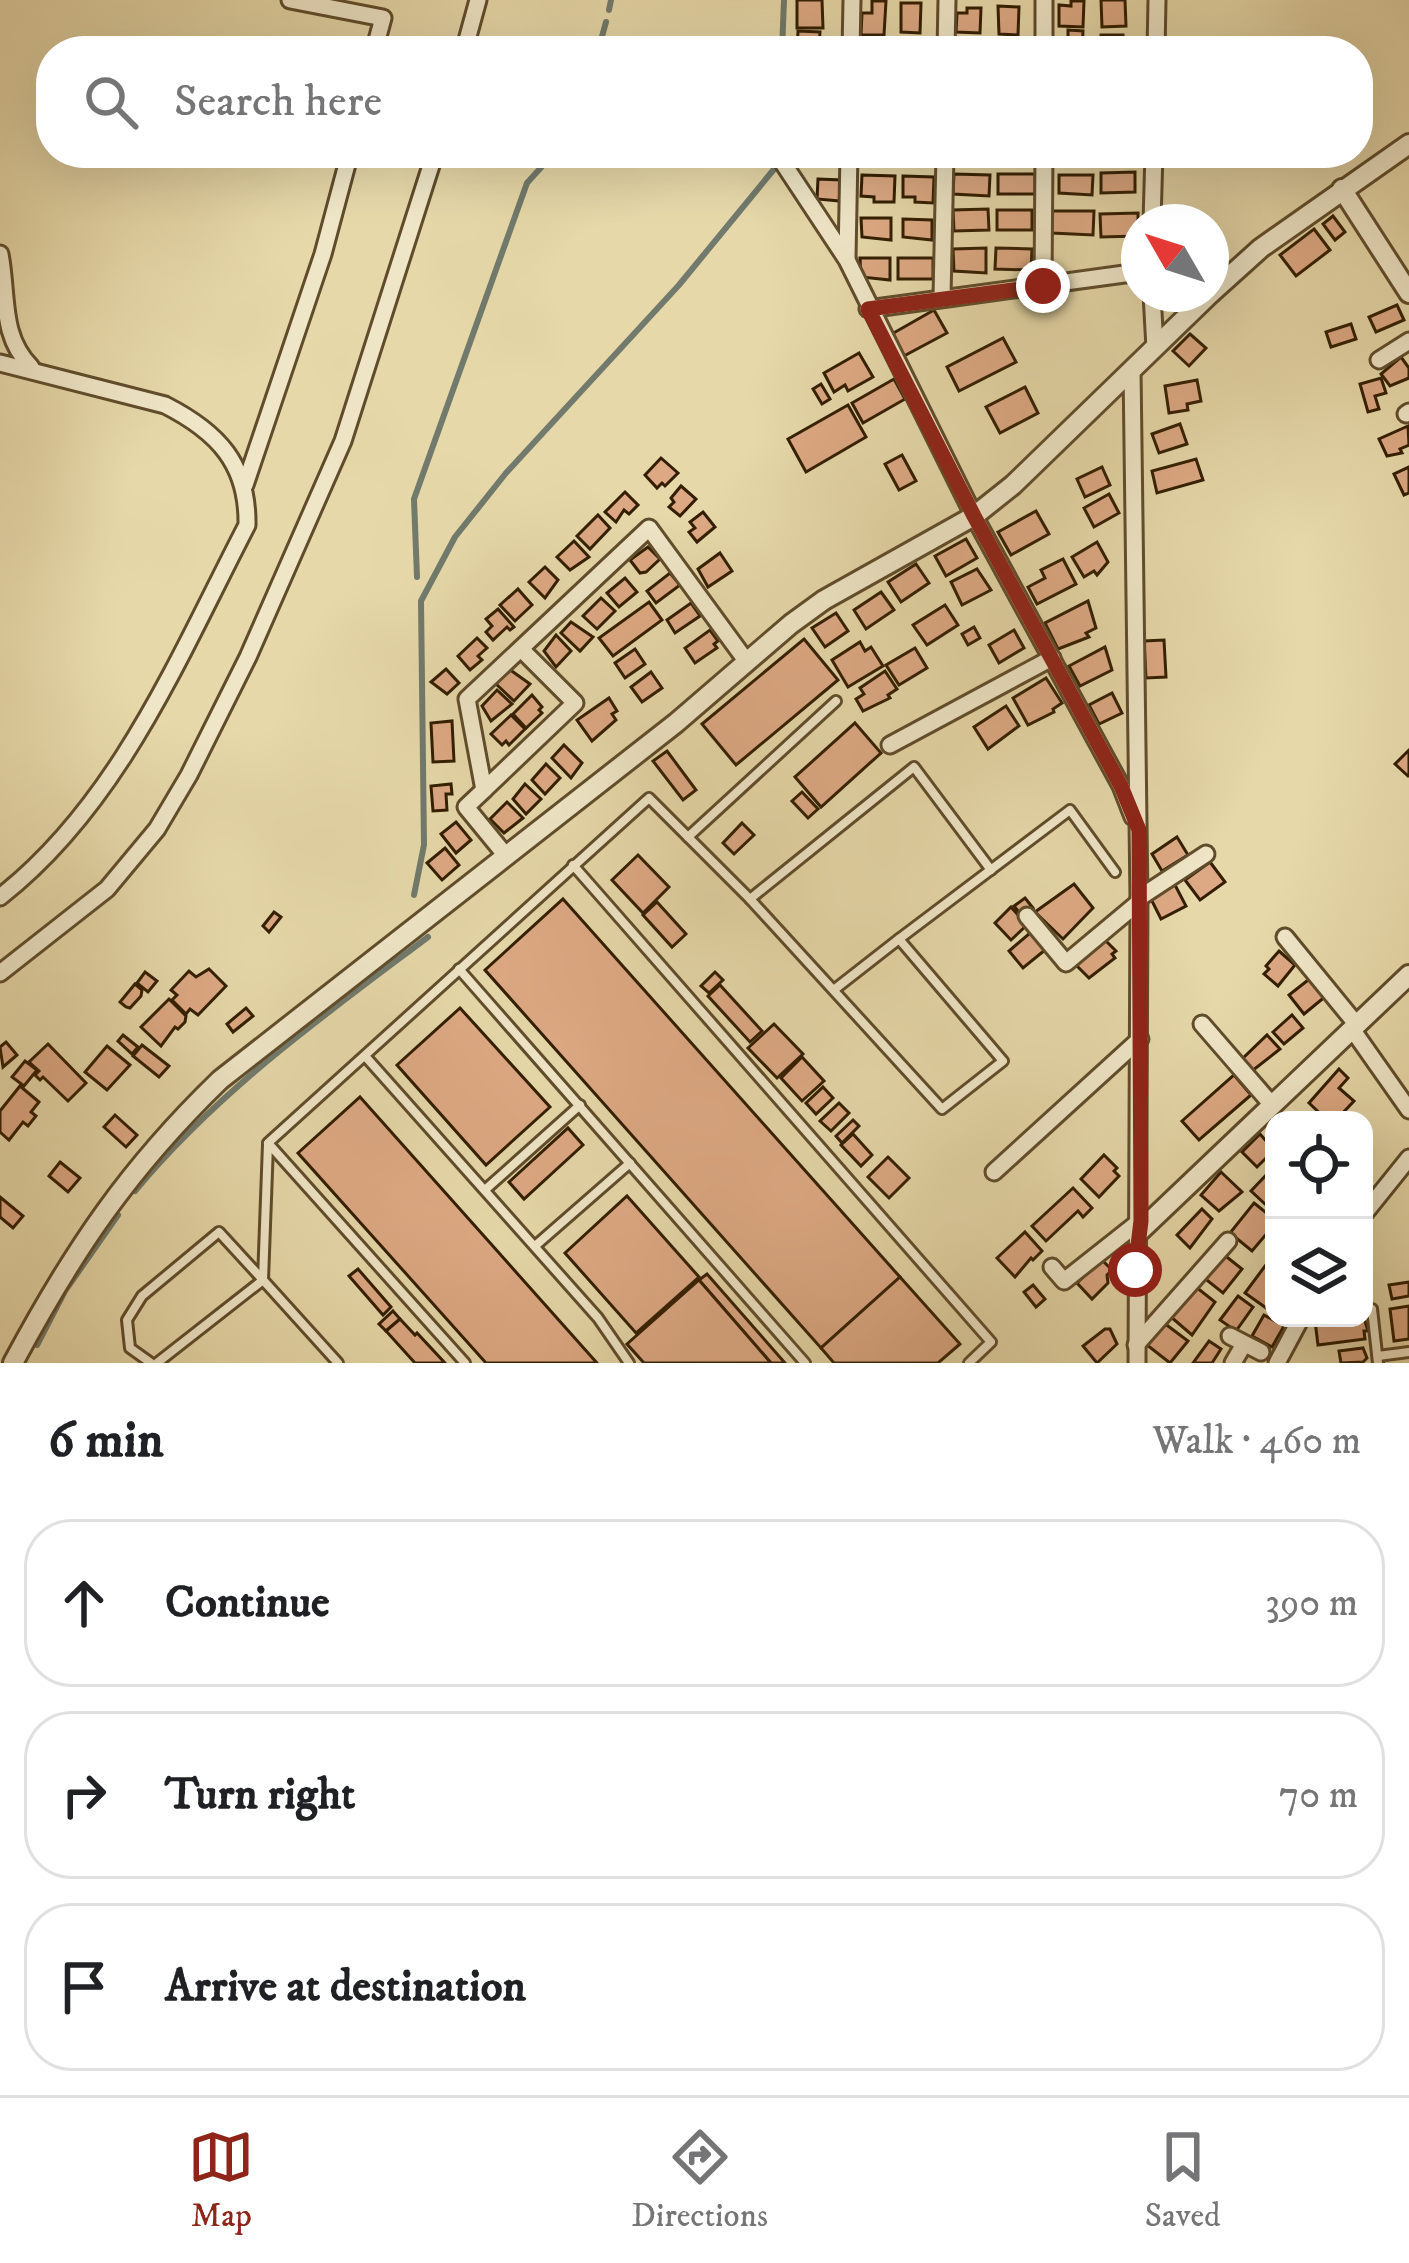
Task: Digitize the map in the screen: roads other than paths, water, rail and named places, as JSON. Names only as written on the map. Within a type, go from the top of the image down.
[{"type":"street","points":[[290,0],[383,18],[378,36]]},
{"type":"street","points":[[468,36],[478,0]]},
{"type":"street","points":[[851,36],[852,0]]},
{"type":"street","points":[[946,36],[947,0]]},
{"type":"street","points":[[1044,0],[1044,36]]},
{"type":"street","points":[[1156,36],[1157,0]]},
{"type":"street","points":[[1229,276],[1261,248],[1409,144]]},
{"type":"street","points":[[245,485],[323,254],[346,168]]},
{"type":"street","points":[[0,974],[107,889],[157,829],[189,775],[248,657],[343,441],[430,168]]},
{"type":"street","points":[[786,168],[847,260],[974,516],[1121,786],[1139,830]]},
{"type":"street","points":[[847,260],[849,168]]},
{"type":"street","points":[[942,298],[945,168]]},
{"type":"street","points":[[1043,286],[1044,168]]},
{"type":"street","points":[[1153,204],[1154,168]]},
{"type":"street","points":[[1342,189],[1409,293]]},
{"type":"street","points":[[0,254],[8,339],[15,354],[37,372]]},
{"type":"street","points":[[868,309],[1121,275]]},
{"type":"street","points":[[1153,312],[1155,348]]},
{"type":"street","points":[[13,1363],[65,1267],[116,1192],[167,1131],[272,1036],[507,856],[824,600],[974,516],[1013,485],[1191,312]]},
{"type":"street","points":[[1379,360],[1409,340]]},
{"type":"street","points":[[0,363],[165,405],[188,417],[237,465],[245,485],[247,525],[142,728],[65,837],[0,897]]},
{"type":"street","points":[[1132,369],[1139,830],[1137,1354]]},
{"type":"street","points":[[484,790],[466,700],[649,527],[747,662]]},
{"type":"street","points":[[507,856],[466,807],[574,703],[520,649]]},
{"type":"street","points":[[890,745],[1052,658]]},
{"type":"street","points":[[1027,916],[1066,963],[1139,900],[1206,854]]},
{"type":"street","points":[[1285,938],[1355,1027],[1409,1110]]},
{"type":"street","points":[[1052,1267],[1064,1281],[1140,1226],[1409,975]]},
{"type":"street","points":[[1202,1024],[1273,1106]]},
{"type":"street","points":[[994,1172],[1140,1039]]},
{"type":"street","points":[[1373,1203],[1409,1158]]},
{"type":"street","points":[[1137,1354],[1228,1241]]},
{"type":"street","points":[[1277,1363],[1296,1327]]},
{"type":"street","points":[[1232,1363],[1237,1340],[1261,1352]]},
{"type":"lane","points":[[688,837],[836,701]]},
{"type":"lane","points":[[750,899],[914,767],[991,870]]},
{"type":"lane","points":[[263,1280],[268,1143],[649,798],[835,989],[942,1109],[1003,1060],[899,939]]},
{"type":"lane","points":[[835,989],[1070,811],[1115,872]]},
{"type":"lane","points":[[573,865],[991,1342],[969,1363]]},
{"type":"lane","points":[[459,969],[806,1363]]},
{"type":"lane","points":[[365,1056],[598,1318],[629,1363]]},
{"type":"lane","points":[[486,1189],[580,1105]]},
{"type":"lane","points":[[268,1143],[466,1363]]},
{"type":"lane","points":[[535,1246],[630,1162]]},
{"type":"lane","points":[[263,1280],[154,1363],[130,1348],[127,1320],[142,1296],[220,1232],[338,1363]]},
{"type":"lane","points":[[1373,1318],[1378,1360],[1409,1352]]},
{"type":"waterway","points":[[609,10],[611,0]]},
{"type":"waterway","points":[[783,36],[784,0]]},
{"type":"waterway","points":[[602,36],[606,22]]},
{"type":"waterway","points":[[417,577],[414,499],[527,183],[540,168]]},
{"type":"waterway","points":[[414,895],[424,845],[421,601],[455,537],[506,473],[679,285],[775,168]]},
{"type":"waterway","points":[[135,1191],[237,1087],[428,937]]},
{"type":"waterway","points":[[37,1345],[65,1291],[118,1215]]}]
